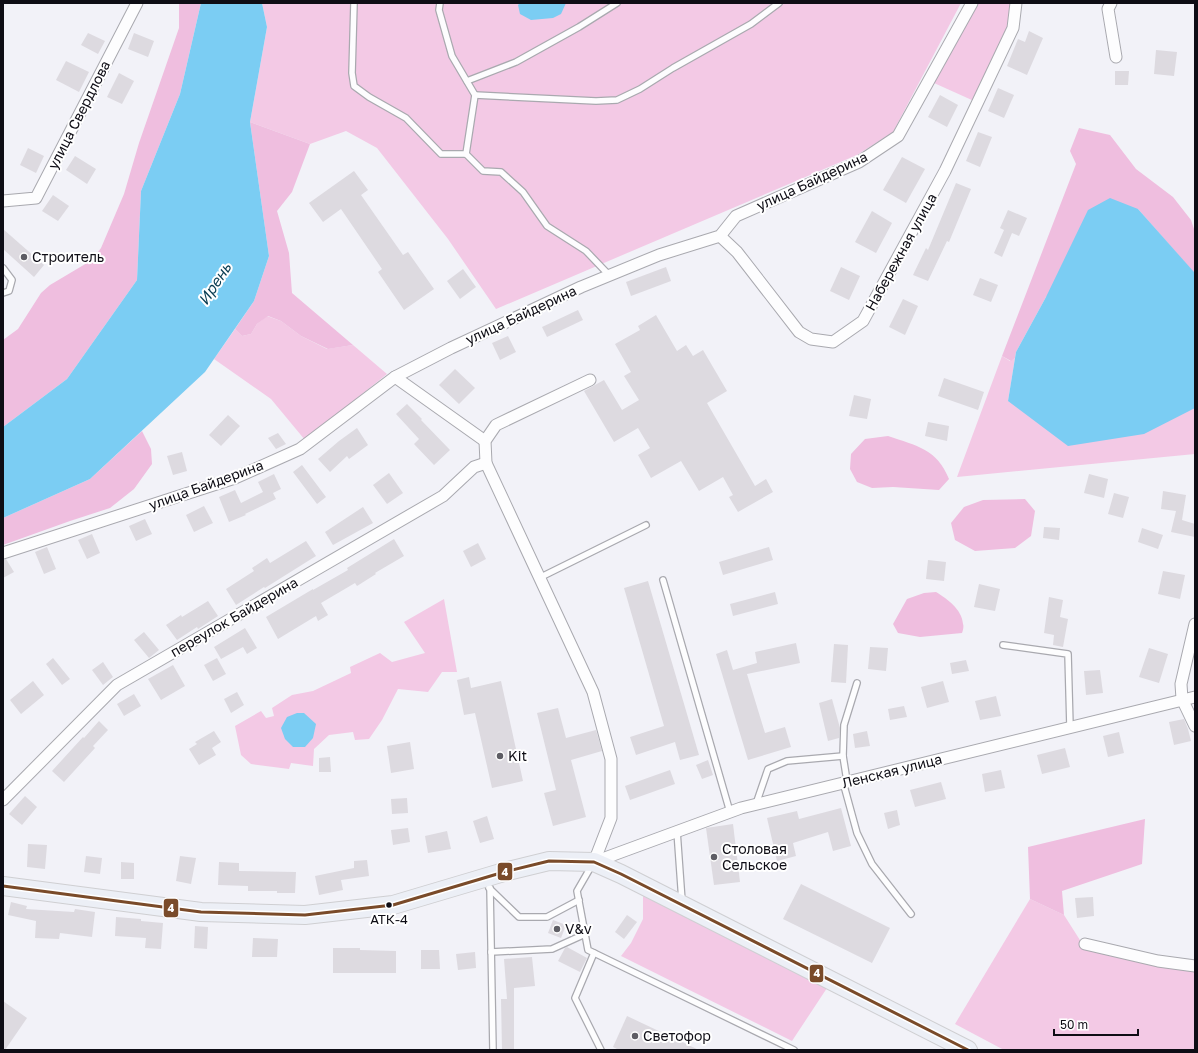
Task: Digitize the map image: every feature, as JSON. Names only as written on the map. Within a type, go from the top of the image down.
[{"type":"main road","points":[[3,886],[201,912],[305,915],[393,905],[485,884],[549,861],[594,862],[621,874],[968,1050]]},
{"type":"street","name":"улица Свердлова","points":[[3,201],[36,198],[137,3]]},
{"type":"street","name":"улица Байдерина","points":[[3,553],[235,478],[300,449],[395,377],[451,348],[581,287],[659,256],[720,236],[736,216],[860,162],[898,136],[972,3]]},
{"type":"street","name":"Набережная улица","points":[[720,236],[737,252],[799,332],[811,339],[833,342],[863,321],[945,172],[1013,28],[1016,3]]},
{"type":"street","points":[[1111,3],[1108,9],[1116,57]]},
{"type":"street","points":[[395,377],[485,441]]},
{"type":"street","points":[[590,380],[496,425],[485,441],[486,463],[593,692],[611,759],[611,818],[594,862]]},
{"type":"street","name":"переулок Байдерина","points":[[3,800],[117,685],[443,496],[474,467],[486,463]]},
{"type":"street","points":[[1195,624],[1180,684],[1182,699],[1195,726]]},
{"type":"street","name":"Ленская улица","points":[[594,862],[730,812],[756,804],[1195,697]]},
{"type":"street","points":[[1085,944],[1158,961],[1195,966]]},
{"type":"lane","points":[[354,3],[352,73],[354,86],[369,97],[406,118],[441,154],[466,154],[483,171],[501,172],[523,192],[547,226],[586,251],[610,276]]},
{"type":"lane","points":[[440,3],[439,10],[452,56],[475,95],[466,154]]},
{"type":"lane","points":[[467,81],[516,62],[579,27],[617,3]]},
{"type":"lane","points":[[475,95],[589,101],[617,100],[640,89],[673,68],[751,24],[779,3]]},
{"type":"lane","points":[[3,268],[12,280],[9,291],[3,293]]},
{"type":"lane","points":[[539,578],[646,525]]},
{"type":"lane","points":[[662,580],[730,812]]},
{"type":"lane","points":[[1003,645],[1068,654],[1070,727]]},
{"type":"lane","points":[[857,683],[844,725],[843,756],[845,782],[857,833],[872,864],[911,914]]},
{"type":"lane","points":[[756,804],[768,769],[787,761],[843,756]]},
{"type":"lane","points":[[677,831],[682,905]]},
{"type":"lane","points":[[594,862],[577,891],[588,950],[794,1050]]},
{"type":"lane","points":[[485,884],[519,917],[547,917],[579,900]]},
{"type":"lane","points":[[485,884],[491,952],[493,1050]]},
{"type":"lane","points":[[491,952],[552,949],[585,934]]},
{"type":"lane","points":[[594,953],[575,998],[601,1050]]},
{"type":"shaded area","points":[[179,3],[201,3],[180,94],[141,191],[137,280],[67,379],[3,427],[3,340],[18,329],[41,293],[50,285],[87,263],[101,248],[124,194],[139,143],[179,28]]},
{"type":"shaded area","points":[[262,3],[961,3],[893,132],[857,155],[496,309],[448,239],[377,148],[346,131],[310,144],[250,122],[267,27]]},
{"type":"shaded area","points":[[976,3],[1010,4],[1009,27],[974,101],[934,83]]},
{"type":"shaded area","points":[[250,122],[310,144],[292,192],[277,211],[289,253],[292,293],[353,345],[328,349],[301,336],[281,321],[268,316],[257,324],[251,334],[242,336],[235,329],[254,301],[269,256]]},
{"type":"shaded area","points":[[1079,128],[1110,135],[1136,169],[1173,197],[1191,220],[1195,232],[1195,274],[1138,209],[1046,297],[1016,352],[1015,358],[1011,361],[1002,356],[1076,164],[1070,151]]},
{"type":"shaded area","points":[[267,316],[281,321],[301,336],[327,349],[353,345],[387,374],[305,440],[271,399],[214,359],[235,329],[242,336],[251,334],[257,324]]},
{"type":"shaded area","points":[[1002,356],[1010,361],[1015,358],[1008,401],[1195,408],[1195,454],[957,477]]},
{"type":"shaded area","points":[[142,431],[151,449],[152,464],[134,489],[110,508],[3,545],[3,518],[90,479]]},
{"type":"shaded area","points":[[888,436],[925,450],[938,461],[949,479],[939,490],[893,487],[872,488],[857,482],[850,469],[851,454],[865,439]]},
{"type":"shaded area","points":[[1025,499],[1035,511],[1031,536],[1015,548],[975,551],[955,540],[951,523],[964,507],[983,500]]},
{"type":"shaded area","points":[[936,592],[957,609],[962,619],[962,633],[920,637],[898,633],[893,624],[907,599],[924,593]]},
{"type":"shaded area","points":[[444,599],[457,672],[442,672],[428,692],[398,689],[382,720],[369,739],[355,740],[353,732],[329,735],[314,749],[313,766],[291,763],[289,769],[251,764],[241,755],[235,726],[261,711],[266,718],[274,716],[272,708],[292,695],[313,691],[351,673],[350,667],[380,653],[392,662],[425,653],[404,622]]},
{"type":"shaded area","points":[[1145,819],[1142,864],[1062,891],[1064,915],[1030,899],[1028,847]]},
{"type":"shaded area","points":[[643,896],[818,981],[827,988],[792,1041],[621,956],[631,943],[643,919]]},
{"type":"shaded area","points":[[1030,899],[1064,915],[1085,948],[1195,971],[1195,1050],[1004,1050],[955,1024]]},
{"type":"water","name":"Ирень","points":[[201,3],[262,3],[267,27],[250,122],[269,256],[254,301],[205,372],[90,479],[3,518],[3,427],[67,379],[137,280],[141,191],[180,94]]},
{"type":"water","points":[[520,3],[566,3],[561,14],[553,18],[531,20],[520,14],[518,5]]},
{"type":"water","points":[[1110,198],[1138,209],[1195,274],[1195,408],[1144,434],[1068,446],[1008,401],[1016,352],[1046,297],[1088,210]]},
{"type":"water","points":[[297,713],[304,713],[316,724],[313,738],[305,747],[293,747],[285,739],[281,728],[287,717]]},
{"type":"building","points":[[1029,31],[1043,38],[1027,75],[1007,66],[1018,39],[1025,42]]},
{"type":"building","points":[[88,33],[105,41],[98,54],[81,45]]},
{"type":"building","points":[[134,33],[154,41],[148,57],[128,49]]},
{"type":"building","points":[[1156,50],[1177,52],[1174,76],[1154,74]]},
{"type":"building","points":[[66,61],[89,72],[79,92],[56,80]]},
{"type":"building","points":[[1115,71],[1129,71],[1128,85],[1115,85]]},
{"type":"building","points":[[119,73],[134,81],[122,104],[107,97]]},
{"type":"building","points":[[998,88],[1014,95],[1004,118],[988,111]]},
{"type":"building","points":[[940,95],[958,105],[947,127],[928,117]]},
{"type":"building","points":[[978,132],[992,137],[980,167],[966,161]]},
{"type":"building","points":[[28,148],[44,156],[36,173],[20,165]]},
{"type":"building","points":[[75,156],[96,169],[87,184],[66,170]]},
{"type":"building","points":[[902,157],[925,169],[906,203],[883,190]]},
{"type":"building","points":[[354,171],[368,190],[361,195],[403,255],[408,252],[434,289],[404,310],[378,272],[382,269],[341,209],[323,222],[309,203]]},
{"type":"building","points":[[956,183],[971,189],[949,242],[947,241],[928,281],[913,275],[926,248],[928,250]]},
{"type":"building","points":[[53,195],[69,206],[58,221],[42,211]]},
{"type":"building","points":[[1008,210],[1027,218],[1019,236],[1012,233],[1002,257],[994,253],[1004,230],[1000,228]]},
{"type":"building","points":[[872,211],[892,223],[876,253],[855,242]]},
{"type":"building","name":"Строитель","points":[[3,229],[44,265],[34,277],[3,249]]},
{"type":"building","points":[[666,267],[671,281],[631,296],[626,282]]},
{"type":"building","points":[[841,267],[860,276],[849,300],[830,291]]},
{"type":"building","points":[[463,269],[476,287],[460,299],[447,281]]},
{"type":"building","points":[[980,278],[998,285],[991,302],[973,295]]},
{"type":"building","points":[[903,299],[918,306],[905,335],[889,327]]},
{"type":"building","points":[[578,310],[583,320],[547,337],[542,327]]},
{"type":"building","points":[[656,315],[677,351],[686,345],[693,356],[703,350],[727,391],[707,403],[755,486],[766,479],[773,492],[738,512],[729,497],[733,495],[723,477],[699,491],[681,461],[651,478],[638,455],[650,448],[638,428],[614,442],[584,391],[604,380],[622,410],[639,400],[624,376],[631,372],[615,344],[640,330],[638,326]]},
{"type":"building","points":[[508,336],[516,352],[500,360],[492,343]]},
{"type":"building","points":[[455,369],[475,388],[459,404],[439,385]]},
{"type":"building","points":[[944,378],[984,392],[978,410],[938,396]]},
{"type":"building","points":[[854,395],[871,399],[867,419],[849,416]]},
{"type":"building","points":[[407,404],[450,450],[434,465],[414,444],[419,439],[396,414]]},
{"type":"building","points":[[228,415],[240,426],[221,446],[209,435]]},
{"type":"building","points":[[928,422],[949,426],[947,441],[925,436]]},
{"type":"building","points":[[357,428],[368,445],[349,459],[347,456],[330,472],[318,459]]},
{"type":"building","points":[[278,433],[286,444],[276,449],[268,438]]},
{"type":"building","points":[[182,452],[187,471],[173,475],[167,456]]},
{"type":"building","points":[[302,465],[326,497],[317,504],[293,472]]},
{"type":"building","points":[[389,473],[403,493],[387,504],[373,485]]},
{"type":"building","points":[[274,474],[281,489],[273,493],[276,499],[229,522],[219,497],[235,490],[241,503],[263,492],[258,482]]},
{"type":"building","points":[[1089,474],[1108,479],[1104,498],[1084,493]]},
{"type":"building","points":[[1163,491],[1186,495],[1182,520],[1195,524],[1195,537],[1171,532],[1176,511],[1161,509]]},
{"type":"building","points":[[1114,493],[1129,497],[1123,518],[1108,514]]},
{"type":"building","points":[[204,506],[213,523],[194,532],[186,515]]},
{"type":"building","points":[[363,507],[373,523],[333,545],[325,532]]},
{"type":"building","points":[[145,519],[152,534],[136,541],[129,526]]},
{"type":"building","points":[[1044,527],[1060,528],[1059,540],[1043,538]]},
{"type":"building","points":[[1142,528],[1163,535],[1158,549],[1138,542]]},
{"type":"building","points":[[92,534],[100,553],[87,559],[78,540]]},
{"type":"building","points":[[394,539],[404,556],[375,573],[376,574],[357,586],[355,583],[321,603],[328,615],[318,621],[316,616],[278,639],[266,617],[348,570],[347,568]]},
{"type":"building","points":[[306,541],[316,556],[236,605],[226,589],[254,571],[252,568],[267,558],[270,563]]},
{"type":"building","points":[[478,543],[486,559],[471,567],[463,551]]},
{"type":"building","points":[[47,547],[56,569],[44,574],[35,552]]},
{"type":"building","points":[[769,547],[773,560],[723,575],[719,562]]},
{"type":"building","points":[[6,559],[14,572],[3,578],[3,560]]},
{"type":"building","points":[[928,560],[946,562],[944,581],[926,579]]},
{"type":"building","points":[[1163,571],[1185,575],[1180,599],[1158,594]]},
{"type":"building","points":[[648,581],[699,755],[680,760],[675,742],[636,755],[630,737],[664,726],[624,588]]},
{"type":"building","points":[[979,584],[1000,589],[995,611],[974,607]]},
{"type":"building","points":[[775,592],[778,604],[733,616],[730,604]]},
{"type":"building","points":[[1049,597],[1063,600],[1060,617],[1068,619],[1063,647],[1053,645],[1054,635],[1044,633]]},
{"type":"building","points":[[208,601],[218,616],[177,640],[166,625],[181,615],[182,617]]},
{"type":"building","points":[[245,628],[257,648],[247,654],[243,647],[221,659],[214,647]]},
{"type":"building","points":[[144,632],[159,650],[149,658],[134,640]]},
{"type":"building","points":[[796,643],[800,663],[747,674],[765,733],[785,727],[791,747],[748,760],[716,654],[727,650],[733,670],[757,663],[755,652]]},
{"type":"building","points":[[834,644],[848,645],[846,683],[831,682]]},
{"type":"building","points":[[870,647],[888,648],[886,671],[868,669]]},
{"type":"building","points":[[1149,648],[1168,654],[1159,683],[1139,677]]},
{"type":"building","points":[[53,658],[70,679],[62,685],[46,664]]},
{"type":"building","points":[[217,658],[226,674],[213,681],[204,665]]},
{"type":"building","points":[[966,660],[969,671],[952,674],[950,663]]},
{"type":"building","points":[[103,662],[113,677],[103,685],[92,670]]},
{"type":"building","points":[[173,665],[185,686],[161,700],[148,679]]},
{"type":"building","points":[[1100,670],[1103,693],[1086,695],[1084,671]]},
{"type":"building","points":[[469,677],[471,688],[501,681],[523,781],[492,788],[475,713],[464,715],[457,680]]},
{"type":"building","points":[[33,681],[44,695],[21,714],[10,700]]},
{"type":"building","points":[[943,681],[949,702],[927,708],[921,687]]},
{"type":"building","points":[[237,692],[244,705],[231,713],[224,699]]},
{"type":"building","points":[[134,694],[141,706],[124,716],[117,704]]},
{"type":"building","points":[[996,696],[1001,716],[980,720],[975,701]]},
{"type":"building","points":[[832,699],[840,728],[839,738],[828,741],[819,703]]},
{"type":"building","points":[[904,706],[907,717],[890,720],[888,709]]},
{"type":"building","points":[[558,708],[566,738],[596,730],[602,751],[571,760],[586,817],[553,826],[544,793],[556,790],[537,713]]},
{"type":"building","points":[[1184,719],[1191,741],[1174,745],[1169,722]]},
{"type":"building","points":[[99,721],[108,730],[93,746],[95,748],[64,782],[52,771]]},
{"type":"building","points":[[214,731],[221,742],[212,748],[216,755],[199,765],[189,749],[197,744],[195,742]]},
{"type":"building","points":[[867,731],[870,746],[855,748],[853,734]]},
{"type":"building","points":[[1119,732],[1124,753],[1108,757],[1103,736]]},
{"type":"building","points":[[410,742],[414,769],[391,773],[387,746]]},
{"type":"building","points":[[1065,748],[1070,767],[1042,774],[1037,755]]},
{"type":"building","points":[[330,757],[331,772],[319,772],[319,758]]},
{"type":"building","points":[[708,760],[713,775],[702,779],[696,765]]},
{"type":"building","points":[[670,770],[675,784],[630,800],[625,786]]},
{"type":"building","points":[[1001,770],[1005,788],[985,792],[982,774]]},
{"type":"building","points":[[941,782],[946,799],[915,807],[910,790]]},
{"type":"building","points":[[25,796],[37,807],[22,825],[9,814]]},
{"type":"building","points":[[407,798],[408,813],[392,814],[391,799]]},
{"type":"building","points":[[841,808],[851,846],[833,851],[828,832],[793,843],[796,856],[777,861],[767,818],[797,811],[799,819]]},
{"type":"building","points":[[897,810],[900,825],[888,829],[884,813]]},
{"type":"building","points":[[487,816],[494,839],[480,843],[473,821]]},
{"type":"building","points":[[733,824],[740,882],[714,885],[706,828]]},
{"type":"building","points":[[408,828],[410,842],[393,845],[391,830]]},
{"type":"building","points":[[447,831],[451,849],[428,853],[425,836]]},
{"type":"building","points":[[28,844],[47,845],[45,869],[27,867]]},
{"type":"building","points":[[86,856],[102,858],[100,874],[84,872]]},
{"type":"building","points":[[180,856],[196,858],[191,884],[176,881]]},
{"type":"building","points":[[367,860],[369,876],[341,880],[343,890],[319,895],[315,876],[354,868],[354,861]]},
{"type":"building","points":[[121,862],[134,863],[134,879],[121,879]]},
{"type":"building","points":[[219,862],[239,863],[239,871],[296,872],[295,893],[277,893],[277,891],[248,891],[248,886],[218,885]]},
{"type":"building","points":[[801,884],[890,928],[872,963],[783,919]]},
{"type":"building","points":[[1093,897],[1094,916],[1077,918],[1075,898]]},
{"type":"building","points":[[11,902],[27,906],[26,909],[74,912],[75,909],[95,912],[92,937],[60,933],[59,939],[35,938],[36,921],[8,915]]},
{"type":"building","points":[[627,915],[637,922],[624,939],[615,932]]},
{"type":"building","points":[[116,917],[163,923],[161,949],[145,948],[146,938],[115,936]]},
{"type":"building","name":"V&v","points":[[553,920],[566,925],[561,938],[548,933]]},
{"type":"building","points":[[195,926],[208,927],[207,949],[194,948]]},
{"type":"building","points":[[253,938],[278,939],[277,957],[252,957]]},
{"type":"building","points":[[567,947],[587,958],[580,972],[558,961]]},
{"type":"building","points":[[333,948],[360,948],[360,950],[396,951],[396,973],[333,973]]},
{"type":"building","points":[[421,950],[439,950],[440,969],[421,969]]},
{"type":"building","points":[[475,952],[476,968],[458,970],[456,954]]},
{"type":"building","points":[[532,957],[535,986],[514,988],[514,1050],[502,1050],[501,999],[507,999],[504,959]]},
{"type":"building","points":[[3,1001],[27,1018],[5,1050],[3,1050]]},
{"type":"building","points":[[627,1016],[699,1050],[619,1050],[613,1047]]},
{"type":"transit line","name":"4","points":[[3,886],[201,912],[305,915],[393,905],[504,872],[549,861],[594,862],[621,874],[968,1050]]},
{"type":"place","name":"Строитель","points":[[24,257]]},
{"type":"place","name":"Kit","points":[[500,756]]},
{"type":"place","name":"Столовая Сельское","points":[[714,857]]},
{"type":"place","name":"АТК-4","points":[[389,905]]},
{"type":"place","name":"V&v","points":[[557,929]]},
{"type":"place","name":"Светофор","points":[[635,1036]]}]
